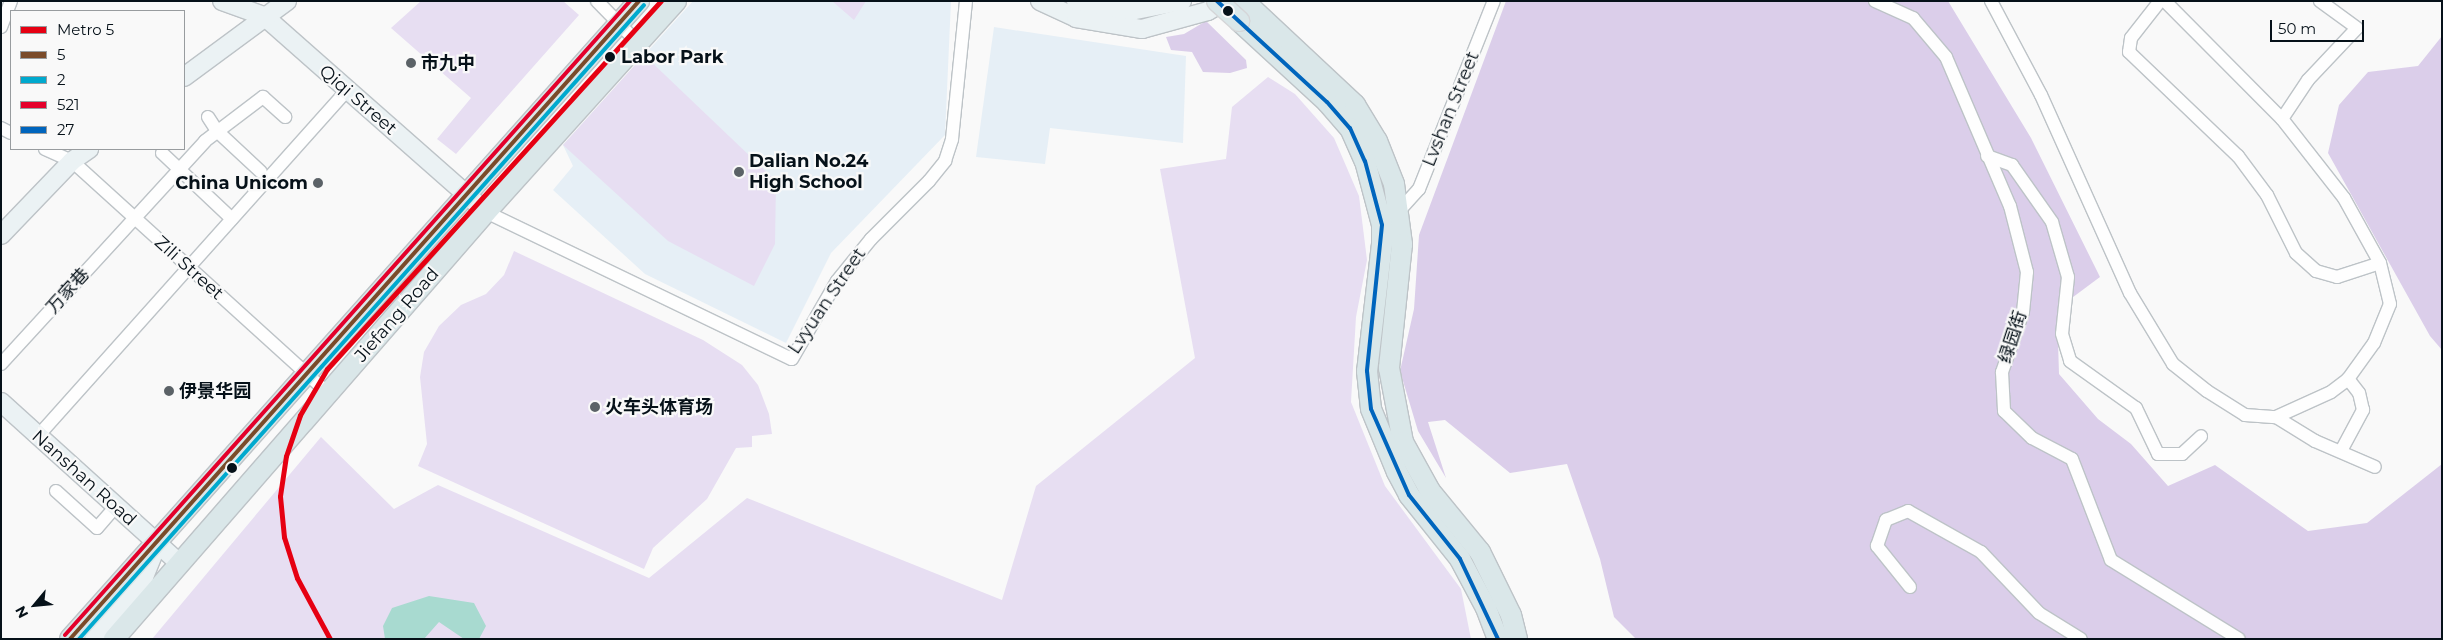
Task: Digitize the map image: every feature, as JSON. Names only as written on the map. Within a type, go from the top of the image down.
[{"type":"main road","name":"Qiqi Street","points":[[222,1],[264,16],[486,212]]},
{"type":"main road","points":[[185,76],[264,16],[287,1]]},
{"type":"main road","points":[[70,639],[157,544],[305,372],[639,1]]},
{"type":"main road","name":"Jiefang Road","points":[[114,639],[486,212],[676,1]]},
{"type":"main road","points":[[1040,1],[1076,18],[1142,29],[1208,11],[1225,1]]},
{"type":"main road","points":[[1076,1],[1131,12],[1182,1]]},
{"type":"main road","points":[[1217,1],[1327,102],[1350,128],[1365,161],[1382,225],[1382,244],[1367,371],[1371,409],[1396,472],[1409,495],[1460,559],[1498,639]]},
{"type":"main road","points":[[1251,8],[1356,104],[1377,141],[1394,184],[1399,210],[1402,244],[1389,368],[1403,442],[1430,491],[1480,552],[1511,615],[1517,639]]},
{"type":"main road","points":[[1,235],[72,161],[88,150]]},
{"type":"main road","name":"Nanshan Road","points":[[1,402],[180,564]]},
{"type":"main road","points":[[94,639],[144,578],[157,544]]},
{"type":"street","points":[[1,28],[11,1]]},
{"type":"street","points":[[597,1],[620,22],[638,43]]},
{"type":"street","name":"Lvyuan Street","points":[[486,212],[792,360],[837,281],[871,238],[929,180],[944,160],[952,139],[966,1]]},
{"type":"street","name":"Lvshan Street","points":[[1399,210],[1419,189],[1494,1]]},
{"type":"street","name":"绿园街","points":[[1875,1],[1913,18],[1946,57],[2010,206],[2027,272],[2023,312],[2002,372],[2004,411],[2032,438],[2072,459],[2111,560],[2240,639]]},
{"type":"street","points":[[1991,1],[2041,95],[2130,294],[2173,364],[2206,390],[2245,415],[2276,417],[2315,441],[2375,467]]},
{"type":"street","points":[[2160,1],[2131,38],[2129,52],[2238,156],[2267,195],[2296,253],[2316,271],[2336,277],[2380,263]]},
{"type":"street","points":[[2165,1],[2282,118],[2344,198],[2380,263],[2390,304],[2374,343],[2348,379],[2331,392],[2276,417]]},
{"type":"street","points":[[2282,118],[2308,80],[2357,28],[2320,1]]},
{"type":"street","points":[[38,436],[347,90]]},
{"type":"street","name":"万家巷","points":[[1,364],[177,171],[218,131],[263,97],[286,117]]},
{"type":"street","points":[[208,117],[218,131],[260,172]]},
{"type":"street","name":"Zili Street","points":[[47,150],[72,161],[329,394]]},
{"type":"street","points":[[162,153],[177,171],[232,219]]},
{"type":"street","points":[[1987,156],[2012,165],[2052,222],[2068,277],[2062,334],[2070,361],[2136,408],[2158,454],[2182,454],[2201,436]]},
{"type":"street","points":[[2341,451],[2363,410],[2359,393],[2348,379]]},
{"type":"street","points":[[56,491],[97,528],[116,506]]},
{"type":"street","points":[[1910,587],[1877,546],[1886,520],[1908,510],[1982,552],[2039,613],[2081,639]]},
{"type":"shaded area","points":[[421,1],[563,1],[579,15],[456,154],[437,139],[471,98],[391,28]]},
{"type":"shaded area","name":"Dalian No.24 High School","points":[[693,1],[951,1],[945,135],[831,253],[786,343],[645,274],[553,190],[573,166],[563,145]]},
{"type":"shaded area","points":[[832,1],[866,1],[854,20]]},
{"type":"shaded area","points":[[1506,1],[1948,1],[2031,138],[2100,277],[2057,309],[2059,374],[2098,419],[2131,444],[2168,486],[2215,465],[2308,531],[2367,523],[2442,464],[2442,639],[1636,639],[1614,617],[1600,559],[1567,464],[1510,473],[1445,420],[1428,422],[1446,478],[1418,431],[1400,371],[1414,309],[1419,235]]},
{"type":"shaded area","points":[[1206,21],[1246,60],[1247,68],[1230,73],[1203,72],[1192,52],[1171,50],[1166,37],[1184,34]]},
{"type":"shaded area","points":[[994,27],[1186,56],[1183,143],[1050,128],[1045,164],[976,157]]},
{"type":"shaded area","points":[[2442,36],[2442,350],[2430,336],[2328,153],[2339,105],[2368,72],[2418,66]]},
{"type":"shaded area","points":[[644,55],[776,181],[775,244],[754,286],[668,241],[563,145]]},
{"type":"shaded area","points":[[1268,77],[1295,94],[1334,138],[1359,196],[1367,260],[1356,317],[1351,402],[1385,486],[1461,589],[1471,639],[152,639],[321,437],[394,509],[438,485],[649,578],[747,498],[1002,600],[1036,486],[1195,358],[1160,169],[1226,159],[1232,107]]},
{"type":"shaded area","name":"火车头体育场","points":[[514,251],[703,340],[742,365],[758,385],[769,414],[772,434],[752,436],[752,447],[736,448],[707,499],[653,548],[644,569],[418,466],[427,444],[420,377],[424,352],[439,326],[461,305],[486,294],[504,275]]},
{"type":"shaded area","points":[[429,596],[474,603],[486,626],[479,639],[464,639],[439,622],[424,639],[385,639],[383,626],[392,608]]},
{"type":"metro line","name":"5","points":[[330,639],[297,578],[284,537],[280,496],[286,456],[300,415],[327,369],[661,1]]},
{"type":"transit line","name":"521","points":[[65,635],[630,1]]},
{"type":"transit line","name":"5","points":[[70,639],[639,1]]},
{"type":"transit line","name":"27","points":[[1217,1],[1327,102],[1350,128],[1365,161],[1382,225],[1367,371],[1371,409],[1409,495],[1460,559],[1498,639]]},
{"type":"transit line","name":"2","points":[[79,639],[644,5]]},
{"type":"place","name":"Labor Park","points":[[610,57]]},
{"type":"place","name":"市九中","points":[[411,63]]},
{"type":"place","name":"Dalian No.24 High School","points":[[739,172]]},
{"type":"place","name":"China Unicom","points":[[318,183]]},
{"type":"place","name":"伊景华园","points":[[169,391]]},
{"type":"place","name":"火车头体育场","points":[[595,407]]}]
